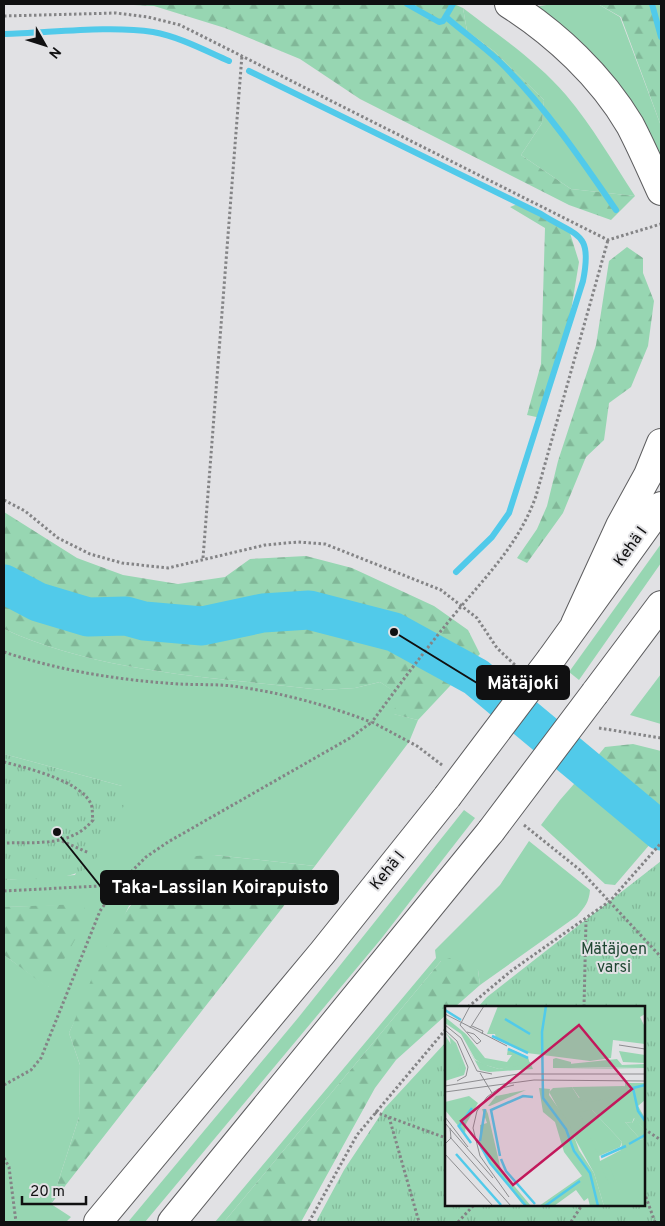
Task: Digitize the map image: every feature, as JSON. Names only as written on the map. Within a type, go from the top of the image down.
[{"type":"highway","points":[[509,4],[559,40],[609,96],[629,124],[661,191]]},
{"type":"highway","points":[[575,624],[620,526],[648,475],[661,443]]},
{"type":"highway","name":"Kehä I","points":[[98,1222],[323,952],[447,797],[552,659],[575,624],[661,506]]},
{"type":"highway","points":[[172,1222],[491,831],[661,605]]},
{"type":"path","points":[[4,16],[116,13],[148,17],[180,25],[608,240],[661,224]]},
{"type":"path","points":[[203,558],[242,55]]},
{"type":"path","points":[[410,672],[449,621],[506,554],[527,521],[536,496],[608,240]]},
{"type":"path","points":[[4,500],[25,511],[58,538],[90,554],[122,563],[168,568],[203,558],[265,545],[298,542],[326,544],[440,590],[463,606]]},
{"type":"path","points":[[4,652],[40,664],[88,675],[178,684],[232,686],[332,707],[372,722],[350,738],[168,842],[146,857],[118,885],[100,911],[41,1058],[30,1070],[4,1085]]},
{"type":"path","points":[[4,762],[29,768],[73,785],[91,804],[93,820],[84,831],[62,841],[4,843]]},
{"type":"path","points":[[62,841],[89,853]]},
{"type":"path","points":[[469,1006],[511,971],[586,920],[610,901],[651,857],[661,843]]},
{"type":"path","points":[[4,891],[118,885]]},
{"type":"path","points":[[610,901],[661,957]]},
{"type":"path","points":[[584,1006],[586,920]]},
{"type":"path","points":[[309,1222],[357,1135],[374,1112],[445,1030]]},
{"type":"path","points":[[374,1112],[445,1138]]},
{"type":"path","points":[[389,1117],[419,1222]]},
{"type":"path","points":[[645,1130],[661,1140]]},
{"type":"path","points":[[4,1158],[9,1167],[16,1222]]},
{"type":"path","points":[[645,1195],[655,1222]]},
{"type":"path","points":[[458,1222],[473,1206]]},
{"type":"path","points":[[571,1222],[581,1206]]},
{"type":"green space","points":[[113,4],[454,4],[463,8],[467,31],[495,52],[544,100],[542,123],[521,155],[571,189],[635,196],[611,220],[569,205],[360,99],[300,59],[225,28],[154,6]]},
{"type":"green space","points":[[553,4],[598,4],[620,17],[661,126],[661,162],[533,7]]},
{"type":"green space","points":[[598,4],[661,4],[661,126],[621,17]]},
{"type":"green space","points":[[463,8],[517,49],[543,71],[566,95],[585,119],[635,196],[571,189],[521,155],[542,123],[544,100],[495,52],[467,31]]},
{"type":"green space","points":[[520,203],[570,233],[579,262],[570,317],[541,418],[527,415],[541,364],[545,228],[510,207]]},
{"type":"green space","points":[[627,247],[643,258],[643,273],[654,301],[648,346],[631,387],[609,403],[604,440],[586,457],[563,513],[527,563],[517,558],[537,529],[547,506],[558,461],[596,345],[609,261]]},
{"type":"green space","points":[[4,512],[77,558],[123,575],[178,584],[225,577],[250,559],[306,556],[352,568],[434,606],[468,630],[480,654],[418,720],[393,714],[399,695],[380,682],[355,688],[322,690],[160,672],[80,656],[4,629]]},
{"type":"green space","points":[[661,544],[661,563],[579,680],[569,672]]},
{"type":"green space","points":[[4,629],[80,656],[160,672],[322,690],[355,688],[380,682],[400,695],[394,714],[418,720],[409,742],[315,866],[214,855],[129,906],[69,1033],[80,1065],[79,1117],[51,1204],[71,1217],[66,1222],[4,1222],[4,955],[48,987],[84,905],[4,907],[4,880],[75,875],[122,786],[4,754]]},
{"type":"green space","points":[[661,674],[661,724],[630,715]]},
{"type":"green space","points":[[633,744],[661,751],[661,808],[595,759],[605,747]]},
{"type":"green space","points":[[4,754],[122,786],[127,800],[93,864],[84,870],[62,877],[4,880]]},
{"type":"green space","points":[[581,776],[657,836],[615,885],[605,884],[541,825]]},
{"type":"green space","points":[[464,810],[475,818],[381,939],[145,1222],[128,1222],[298,1018]]},
{"type":"green space","points":[[529,841],[590,890],[588,901],[582,910],[577,916],[480,985],[478,970],[441,961],[224,1222],[215,1222],[436,958],[435,950],[500,885]]},
{"type":"green space","points":[[214,855],[315,866],[51,1204],[79,1117],[80,1065],[69,1033],[102,957],[130,907],[147,886],[167,869],[191,857]]},
{"type":"green space","name":"Mätäjoen varsi","points":[[661,861],[661,1222],[316,1222],[344,1170],[385,1108],[445,1043],[445,1206],[645,1206],[645,1006],[479,1006],[487,997]]},
{"type":"green space","points":[[84,904],[86,920],[48,988],[4,955],[4,907]]},
{"type":"green space","points":[[453,957],[473,961],[478,970],[480,985],[456,1006],[445,1006],[445,1016],[396,1060],[375,1088],[301,1222],[224,1222],[441,961]]},
{"type":"waterway","points":[[407,4],[439,22],[443,21],[453,4]]},
{"type":"waterway","points":[[652,4],[661,37]]},
{"type":"waterway","points":[[446,17],[495,58],[533,98],[576,153],[616,210]]},
{"type":"waterway","points":[[4,34],[99,29],[153,32],[182,40],[229,61]]},
{"type":"waterway","points":[[249,71],[541,214],[573,232],[584,244],[586,265],[583,281],[509,513],[492,537],[456,572]]},
{"type":"waterway","points":[[4,584],[38,602],[88,617],[126,616],[144,621],[202,626],[263,613],[309,610],[394,632],[476,677],[661,831]]},
{"type":"waterway","points":[[650,822],[661,808]]},
{"type":"place","name":"Mätäjoki","points":[[394,632]]},
{"type":"place","name":"Taka-Lassilan Koirapuisto","points":[[57,832]]}]
